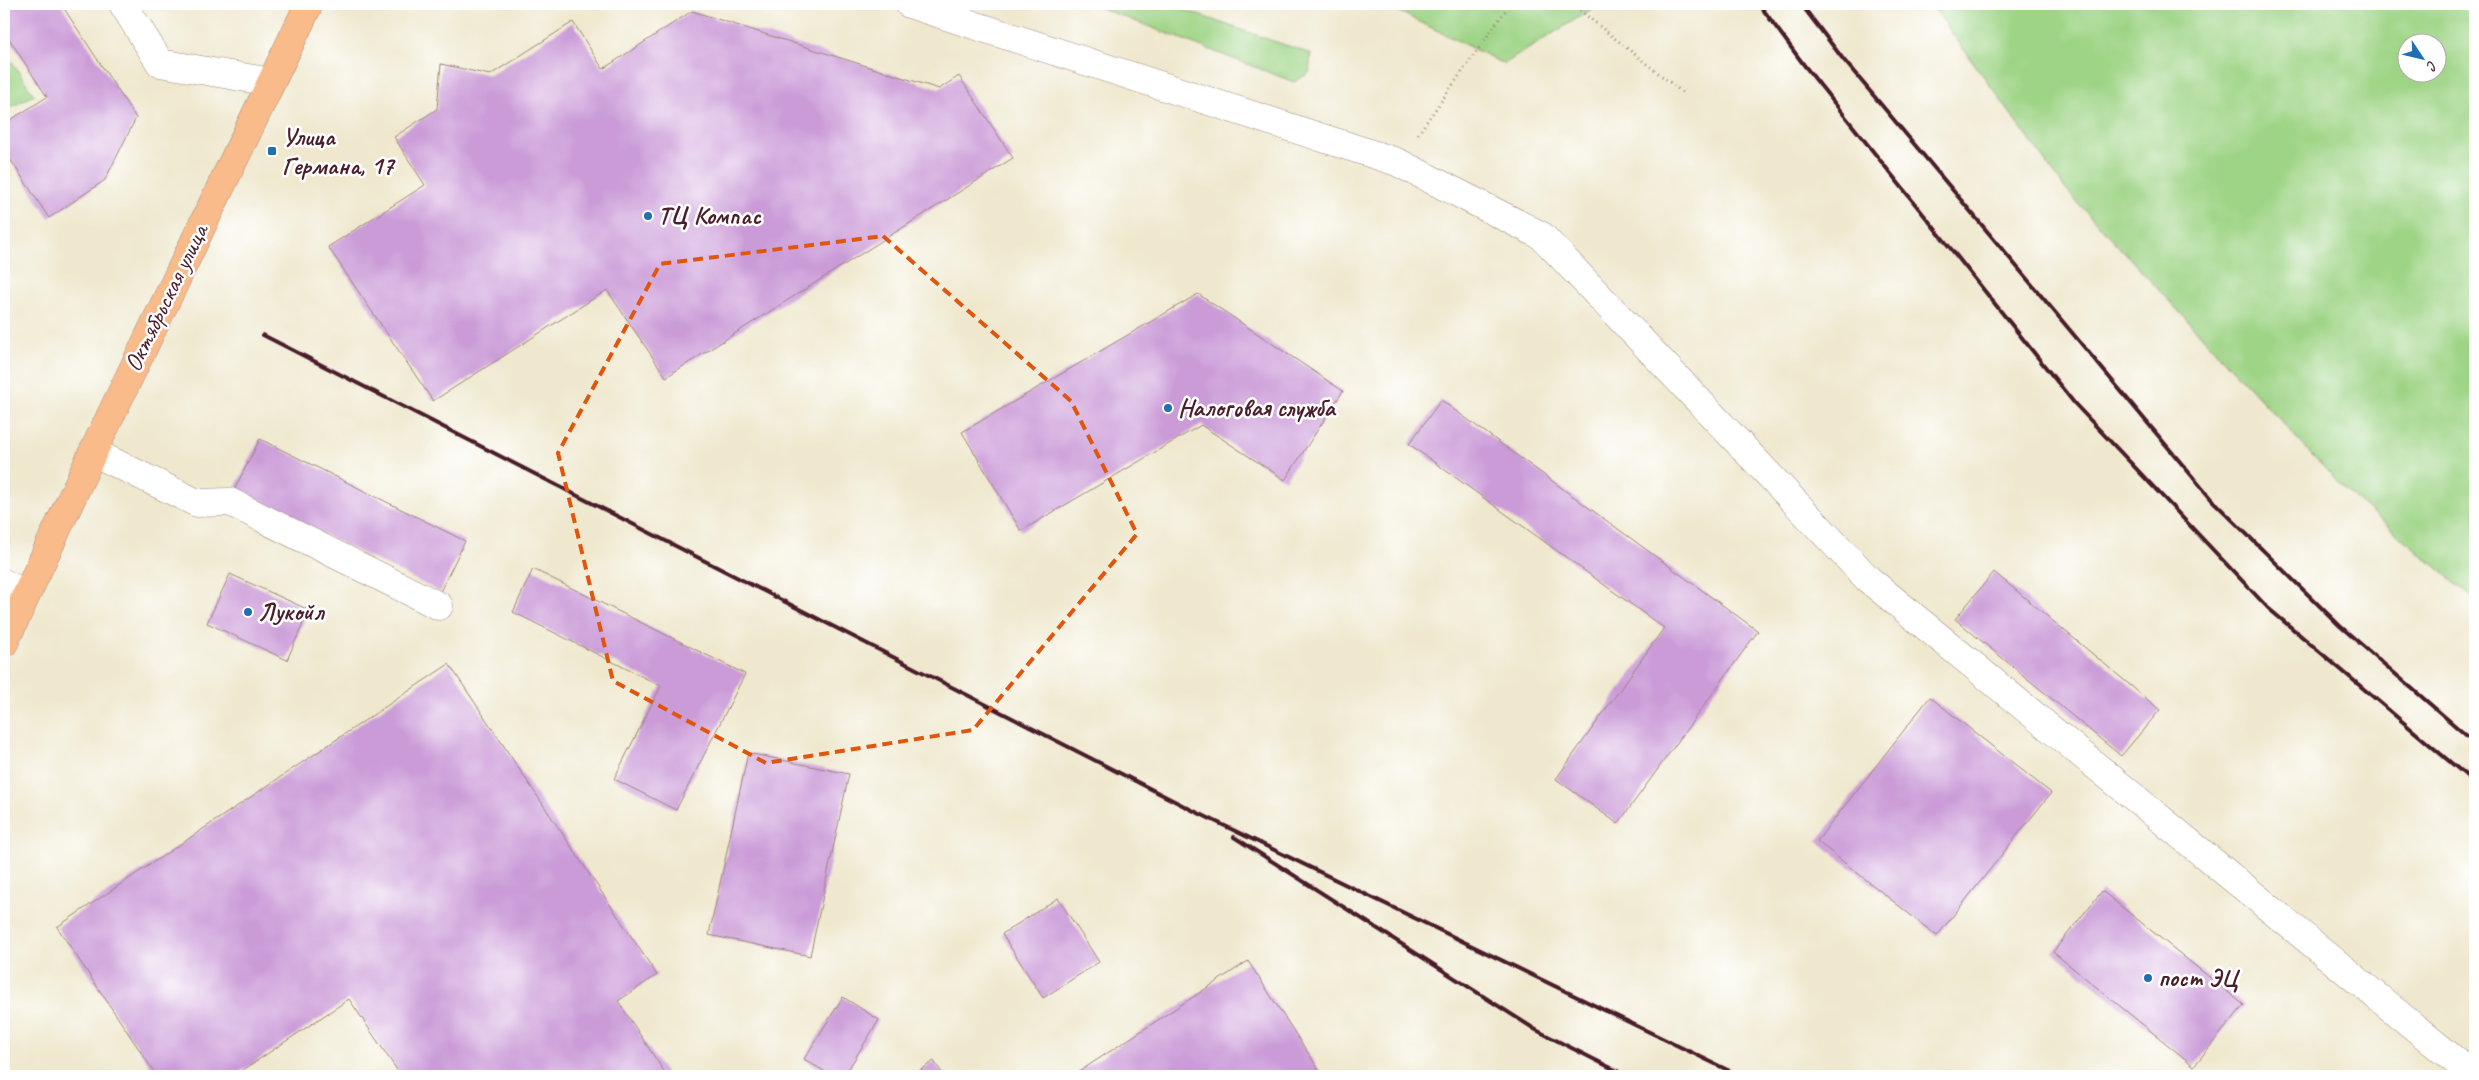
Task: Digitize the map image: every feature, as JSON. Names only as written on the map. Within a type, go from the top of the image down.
[{"type":"main road","name":"Октябрьская улица","points":[[4,643],[15,588],[93,452],[309,4]]},
{"type":"lane","points":[[123,4],[160,63],[271,82]]},
{"type":"lane","points":[[909,4],[1397,162],[1542,236],[1868,579],[2474,1076]]},
{"type":"lane","points":[[93,452],[197,503],[230,502],[439,606]]},
{"type":"path","points":[[1397,162],[1510,4]]},
{"type":"path","points":[[1572,4],[1683,93]]},
{"type":"highlighted area","points":[[883,236],[1071,401],[1137,534],[973,730],[766,763],[613,681],[558,453],[660,264]]},
{"type":"green space","points":[[1090,4],[1167,4],[1311,54],[1309,73],[1294,82]]},
{"type":"green space","points":[[1384,4],[1600,4],[1504,64]]},
{"type":"green space","points":[[1931,4],[2475,4],[2475,600],[2342,487],[2066,190]]},
{"type":"green space","points":[[4,50],[34,95],[4,111]]},
{"type":"building","points":[[4,4],[61,4],[136,118],[105,180],[49,218],[4,150],[4,124],[47,97],[4,31]]},
{"type":"building","name":"ТЦ Компас","points":[[692,11],[939,89],[959,76],[1013,158],[666,377],[607,290],[433,401],[328,247],[425,185],[394,137],[437,109],[441,64],[490,75],[573,22],[603,69]]},
{"type":"building","name":"Налоговая служба","points":[[1198,294],[1343,391],[1285,480],[1201,425],[1021,531],[962,432]]},
{"type":"building","points":[[1441,400],[1758,631],[1618,824],[1556,779],[1664,628],[1409,444]]},
{"type":"building","points":[[260,439],[465,541],[440,592],[234,490]]},
{"type":"building","points":[[533,569],[745,674],[676,810],[614,779],[661,686],[513,612]]},
{"type":"building","points":[[1994,572],[2160,710],[2121,756],[1955,619]]},
{"type":"building","points":[[230,574],[309,610],[287,660],[207,623]]},
{"type":"building","points":[[449,664],[657,975],[618,1001],[667,1076],[401,1076],[349,999],[234,1076],[157,1076],[57,927]]},
{"type":"building","points":[[1930,697],[2051,793],[1937,936],[1817,841]]},
{"type":"building","points":[[748,753],[849,774],[810,956],[709,935]]},
{"type":"building","name":"пост ЭЦ","points":[[2102,891],[2244,1005],[2194,1066],[2053,952]]},
{"type":"building","points":[[1058,898],[1099,962],[1043,998],[1002,934]]},
{"type":"building","points":[[1248,961],[1323,1076],[1079,1076],[1077,1073]]},
{"type":"building","points":[[843,997],[879,1020],[844,1076],[832,1076],[804,1059]]},
{"type":"building","points":[[934,1061],[944,1076],[912,1076]]},
{"type":"railway","points":[[1759,4],[1804,65],[2075,404],[2268,608],[2475,783]]},
{"type":"railway","points":[[1801,4],[1843,59],[2212,500],[2340,626],[2475,743]]},
{"type":"railway","points":[[263,335],[1190,809],[1740,1076]]},
{"type":"railway","points":[[1234,837],[1536,1030],[1627,1076]]},
{"type":"place","name":"Улица Германа, 17","points":[[272,151]]},
{"type":"place","name":"ТЦ Компас","points":[[648,216]]},
{"type":"place","name":"Налоговая служба","points":[[1168,408]]},
{"type":"place","name":"Лукойл","points":[[248,612]]},
{"type":"place","name":"пост ЭЦ","points":[[2148,978]]}]
